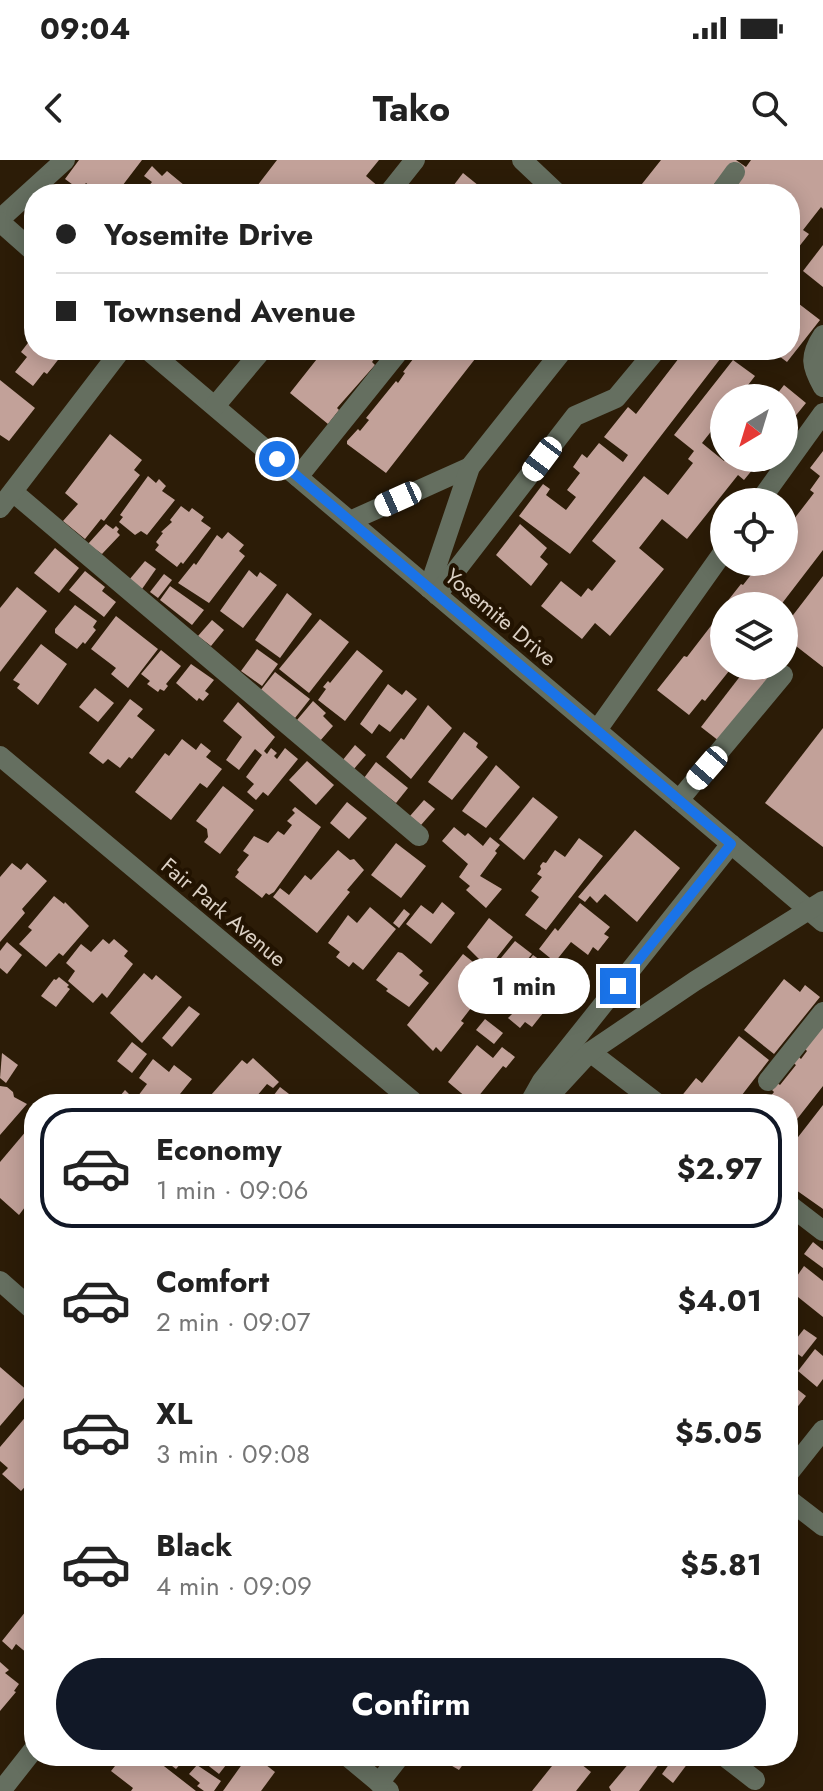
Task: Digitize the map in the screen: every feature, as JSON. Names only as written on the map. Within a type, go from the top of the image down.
[{"type":"street","points":[[39,184],[65,160]]},
{"type":"street","points":[[396,184],[415,160]]},
{"type":"street","points":[[522,160],[547,184]]},
{"type":"street","points":[[726,184],[740,165]]},
{"type":"street","points":[[24,198],[0,221],[24,243]]},
{"type":"street","points":[[823,335],[815,347],[812,369],[823,387]]},
{"type":"street","points":[[113,360],[6,500],[419,836]]},
{"type":"street","name":"Yosemite Drive","points":[[160,360],[731,844],[818,911]]},
{"type":"street","points":[[215,406],[254,360]]},
{"type":"street","points":[[298,477],[392,360]]},
{"type":"street","points":[[433,591],[470,467],[555,360]]},
{"type":"street","points":[[433,591],[575,416],[616,398],[648,360]]},
{"type":"street","points":[[769,488],[823,413]]},
{"type":"street","points":[[350,521],[470,467]]},
{"type":"street","points":[[597,730],[710,571]]},
{"type":"street","points":[[679,800],[779,680]]},
{"type":"street","name":"Fair Park Avenue","points":[[0,756],[404,1094]]},
{"type":"street","points":[[535,1094],[731,844]]},
{"type":"street","points":[[551,1094],[590,1052],[695,981],[818,911]]},
{"type":"street","points":[[768,1081],[823,1012]]},
{"type":"street","points":[[590,1052],[645,1094]]},
{"type":"street","points":[[798,1212],[823,1231]]},
{"type":"street","points":[[0,1281],[24,1302]]},
{"type":"street","points":[[798,1461],[823,1430]]},
{"type":"street","points":[[798,1507],[823,1526]]},
{"type":"street","points":[[1,1791],[24,1762]]},
{"type":"street","points":[[359,1766],[384,1787],[395,1766]]},
{"type":"street","points":[[737,1766],[755,1780]]},
{"type":"building","points":[[79,160],[142,160],[124,184],[72,184],[65,179]]},
{"type":"building","points":[[277,160],[379,160],[366,176],[375,184],[259,184]]},
{"type":"building","points":[[661,160],[736,160],[746,167],[751,160],[823,160],[823,209],[821,207],[803,230],[809,234],[800,245],[800,184],[733,184],[728,167],[714,184],[642,184]]},
{"type":"building","points":[[152,166],[162,176],[167,171],[183,184],[150,184],[152,182],[144,176]]},
{"type":"building","points":[[463,173],[477,184],[455,184]]},
{"type":"building","points":[[823,245],[823,287],[803,271]]},
{"type":"building","points":[[800,305],[820,320],[800,345]]},
{"type":"building","points":[[25,360],[58,360],[33,386],[15,372]]},
{"type":"building","points":[[316,360],[374,360],[375,365],[337,408],[339,410],[328,424],[290,393]]},
{"type":"building","points":[[412,360],[474,360],[386,473],[347,441],[369,420],[366,418],[396,381],[398,383]]},
{"type":"building","points":[[677,360],[719,360],[570,554],[519,516],[543,484],[550,489],[546,495],[566,510],[576,497],[567,490],[580,473],[573,467],[582,454],[587,458],[599,443],[623,462],[628,455],[604,437],[628,407],[636,414]]},
{"type":"building","points":[[733,360],[755,376],[749,384],[714,384]]},
{"type":"building","points":[[0,380],[35,408],[9,441],[0,435]]},
{"type":"building","points":[[710,389],[710,433],[702,443],[710,450],[710,472],[751,472],[744,480],[738,475],[728,488],[710,488],[710,510],[687,539],[662,519],[639,548],[664,569],[610,636],[595,623],[582,639],[541,606],[561,581],[581,597],[588,588],[592,591],[616,561],[592,541],[644,476],[668,495],[693,463],[688,459],[694,451],[674,435]]},
{"type":"building","points":[[798,396],[806,403],[798,413]]},
{"type":"building","points":[[110,434],[142,460],[134,470],[140,475],[104,521],[101,519],[85,539],[63,521],[78,504],[65,493]]},
{"type":"building","points":[[823,451],[823,550],[791,592],[735,592],[750,576],[798,576],[798,514],[814,493],[810,490],[820,476],[810,468]]},
{"type":"building","points":[[148,476],[156,483],[159,479],[166,486],[162,491],[175,500],[147,535],[141,531],[135,535],[119,522],[123,517],[120,515]]},
{"type":"building","points":[[181,506],[189,512],[192,508],[204,517],[201,521],[211,528],[183,564],[181,562],[177,567],[155,550],[161,532],[172,522],[170,520]]},
{"type":"building","points":[[106,524],[113,529],[116,526],[120,535],[102,554],[88,544]]},
{"type":"building","points":[[520,524],[547,548],[540,557],[548,564],[531,586],[496,555]]},
{"type":"building","points":[[228,532],[244,545],[239,551],[245,556],[209,603],[178,583],[194,563],[196,565],[217,535],[222,539]]},
{"type":"building","points":[[55,548],[79,568],[59,593],[34,573]]},
{"type":"building","points":[[145,561],[156,569],[142,589],[129,580]]},
{"type":"building","points":[[249,570],[257,577],[260,572],[277,585],[243,628],[220,611]]},
{"type":"building","points":[[85,571],[105,587],[102,591],[116,602],[104,617],[69,590]]},
{"type":"building","points":[[164,574],[172,580],[158,598],[150,592]]},
{"type":"building","points":[[823,576],[823,667],[798,648],[798,609]]},
{"type":"building","points":[[170,586],[204,610],[192,625],[160,600]]},
{"type":"building","points":[[17,587],[47,611],[0,672],[0,608]]},
{"type":"building","points":[[287,593],[312,614],[280,658],[255,640]]},
{"type":"building","points":[[75,605],[97,621],[93,627],[96,630],[77,649],[55,633]]},
{"type":"building","points":[[116,616],[158,649],[128,688],[111,674],[116,668],[91,649]]},
{"type":"building","points":[[320,619],[349,642],[309,693],[279,669]]},
{"type":"building","points":[[212,620],[224,630],[211,646],[198,636]]},
{"type":"building","points":[[710,627],[710,680],[722,680],[689,715],[657,690],[684,656],[687,657]]},
{"type":"building","points":[[41,644],[67,664],[38,705],[17,688],[20,684],[13,680]]},
{"type":"building","points":[[257,649],[278,664],[262,686],[241,671]]},
{"type":"building","points":[[161,650],[181,666],[164,691],[160,689],[158,692],[147,684],[150,681],[141,674]]},
{"type":"building","points":[[357,650],[383,671],[345,721],[318,700],[326,689],[323,687],[328,681],[330,683]]},
{"type":"building","points":[[191,664],[214,680],[205,691],[209,694],[203,701],[199,698],[197,701],[176,683]]},
{"type":"building","points":[[275,672],[310,699],[295,718],[260,691]]},
{"type":"building","points":[[737,680],[767,680],[719,741],[701,727]]},
{"type":"building","points":[[388,684],[402,695],[406,690],[417,699],[390,732],[379,724],[372,734],[360,724]]},
{"type":"building","points":[[95,688],[114,703],[98,722],[79,707]]},
{"type":"building","points":[[130,699],[143,709],[137,716],[155,730],[132,759],[129,757],[120,768],[108,759],[103,764],[89,753]]},
{"type":"building","points":[[313,701],[326,713],[323,716],[333,726],[320,741],[297,720]]},
{"type":"building","points":[[238,702],[275,737],[264,751],[267,754],[271,748],[277,753],[274,756],[277,759],[285,748],[298,759],[268,796],[263,792],[256,800],[247,792],[254,784],[246,777],[262,755],[255,749],[239,770],[226,760],[242,737],[223,721]]},
{"type":"building","points":[[428,705],[452,728],[411,779],[386,757],[401,738],[404,740]]},
{"type":"building","points":[[823,728],[823,847],[765,803]]},
{"type":"building","points":[[464,732],[478,743],[476,747],[488,757],[452,800],[428,782]]},
{"type":"building","points":[[182,739],[196,750],[201,743],[211,751],[206,757],[222,769],[207,788],[200,783],[171,820],[135,792],[165,753],[169,756]]},
{"type":"building","points":[[355,745],[366,755],[353,770],[342,761]]},
{"type":"building","points":[[307,761],[334,785],[316,805],[289,780]]},
{"type":"building","points":[[376,762],[408,788],[396,803],[364,778]]},
{"type":"building","points":[[496,765],[520,787],[486,828],[462,811]]},
{"type":"building","points":[[223,786],[254,810],[220,854],[204,842],[208,837],[207,829],[196,821]]},
{"type":"building","points":[[533,797],[558,817],[524,860],[499,839]]},
{"type":"building","points":[[424,800],[435,809],[421,825],[410,816]]},
{"type":"building","points":[[347,802],[367,818],[349,839],[330,823]]},
{"type":"building","points":[[295,807],[321,827],[274,892],[266,893],[262,898],[235,877],[249,855],[243,851],[254,836],[268,843],[278,831],[284,835],[292,825],[287,821],[295,813],[292,810]]},
{"type":"building","points":[[454,827],[465,836],[468,833],[483,846],[490,837],[500,845],[480,876],[502,889],[486,908],[466,890],[470,886],[459,877],[468,864],[442,841]]},
{"type":"building","points":[[635,830],[680,868],[637,922],[605,894],[597,903],[590,896],[585,902],[578,897]]},
{"type":"building","points":[[579,838],[603,856],[546,930],[525,915],[539,897],[531,891],[542,877],[537,874],[555,850],[565,857]]},
{"type":"building","points":[[396,843],[426,866],[401,898],[371,875]]},
{"type":"building","points":[[338,850],[350,860],[354,859],[364,870],[317,933],[273,897],[280,888],[289,895],[305,875],[311,880]]},
{"type":"building","points":[[12,863],[21,870],[27,863],[47,881],[22,909],[25,913],[0,942],[0,877]]},
{"type":"building","points":[[54,896],[65,902],[89,926],[63,956],[59,953],[46,967],[19,944],[32,930],[28,927]]},
{"type":"building","points":[[442,902],[455,913],[431,944],[406,924],[421,905],[433,914]]},
{"type":"building","points":[[580,903],[610,927],[604,934],[609,937],[598,951],[593,947],[588,955],[571,942],[555,962],[539,949]]},
{"type":"building","points":[[370,907],[396,929],[363,970],[353,962],[349,967],[336,957],[340,952],[328,943],[348,915],[357,923]]},
{"type":"building","points":[[404,909],[410,914],[399,928],[393,923]]},
{"type":"building","points":[[489,918],[513,937],[491,965],[482,958],[480,960],[467,947]]},
{"type":"building","points":[[103,939],[109,944],[114,939],[128,951],[124,956],[133,964],[107,998],[102,993],[93,1003],[68,981],[75,971],[66,963],[81,944],[91,952]]},
{"type":"building","points":[[515,941],[532,954],[518,971],[501,958]]},
{"type":"building","points":[[7,942],[22,955],[7,974],[0,968],[0,951]]},
{"type":"building","points":[[398,952],[423,971],[419,975],[429,983],[409,1007],[376,980]]},
{"type":"building","points":[[463,954],[482,969],[482,973],[463,994],[469,998],[465,1003],[471,1008],[461,1021],[464,1023],[441,1052],[436,1047],[433,1051],[407,1025]]},
{"type":"building","points":[[533,955],[551,968],[541,981],[523,968]]},
{"type":"building","points":[[144,973],[152,980],[156,975],[182,997],[142,1043],[110,1013]]},
{"type":"building","points":[[59,977],[70,989],[56,1007],[41,996]]},
{"type":"building","points":[[527,979],[544,993],[553,982],[567,992],[555,1007],[551,1003],[532,1027],[525,1022],[520,1028],[508,1018],[513,1013],[505,1007]]},
{"type":"building","points":[[784,979],[800,992],[805,985],[820,997],[774,1054],[744,1030]]},
{"type":"building","points":[[189,1006],[200,1014],[172,1047],[162,1038]]},
{"type":"building","points":[[485,1019],[503,1033],[494,1044],[476,1030]]},
{"type":"building","points":[[823,1027],[823,1086],[798,1118],[798,1094],[772,1094],[772,1090],[796,1065],[793,1063],[798,1056],[801,1059],[807,1051],[805,1049]]},
{"type":"building","points":[[739,1036],[769,1060],[743,1094],[683,1094],[696,1078],[702,1083]]},
{"type":"building","points":[[132,1042],[147,1054],[132,1073],[117,1061]]},
{"type":"building","points":[[477,1045],[493,1058],[502,1047],[515,1057],[506,1068],[503,1066],[480,1094],[462,1094],[448,1082]]},
{"type":"building","points":[[2,1053],[18,1065],[6,1083],[0,1078]]},
{"type":"building","points":[[253,1058],[279,1082],[273,1088],[267,1084],[259,1094],[212,1094],[242,1060],[247,1064]]},
{"type":"building","points":[[153,1059],[169,1072],[174,1065],[192,1079],[180,1094],[140,1094],[147,1084],[139,1078]]},
{"type":"building","points":[[0,1086],[13,1092],[14,1097],[24,1102],[24,1107],[0,1135]]},
{"type":"building","points":[[280,1087],[289,1094],[275,1094]]},
{"type":"building","points":[[823,1105],[823,1209],[798,1191],[798,1137]]},
{"type":"building","points":[[24,1134],[24,1208],[19,1215],[0,1198],[0,1162]]},
{"type":"building","points":[[813,1242],[823,1250],[823,1268],[804,1254]]},
{"type":"building","points":[[804,1266],[823,1281],[823,1317],[798,1297],[798,1275]]},
{"type":"building","points":[[804,1329],[817,1338],[802,1357],[798,1354],[798,1337]]},
{"type":"building","points":[[815,1349],[823,1356],[823,1379],[817,1387],[798,1371]]},
{"type":"building","points":[[0,1367],[24,1388],[24,1398],[0,1426]]},
{"type":"building","points":[[798,1390],[806,1396],[798,1406]]},
{"type":"building","points":[[24,1419],[24,1488],[21,1491],[2,1474],[8,1468],[0,1461],[0,1447]]},
{"type":"building","points":[[24,1614],[24,1651],[16,1644],[12,1650],[2,1641]]},
{"type":"building","points":[[0,1662],[9,1670],[5,1673],[19,1684],[0,1711]]},
{"type":"building","points":[[115,1766],[164,1766],[196,1791],[131,1791],[133,1788],[111,1771]]},
{"type":"building","points":[[198,1766],[221,1781],[214,1791],[204,1791],[189,1774]]},
{"type":"building","points":[[209,1766],[225,1766],[219,1774]]},
{"type":"building","points":[[241,1766],[267,1766],[275,1772],[261,1791],[223,1791]]},
{"type":"building","points":[[552,1766],[584,1766],[591,1772],[576,1791],[532,1791]]},
{"type":"building","points":[[627,1766],[658,1766],[639,1791],[611,1791],[609,1787]]},
{"type":"building","points":[[668,1766],[686,1766],[673,1783],[662,1774]]},
{"type":"route","points":[[277,459],[731,844],[618,986]]}]
